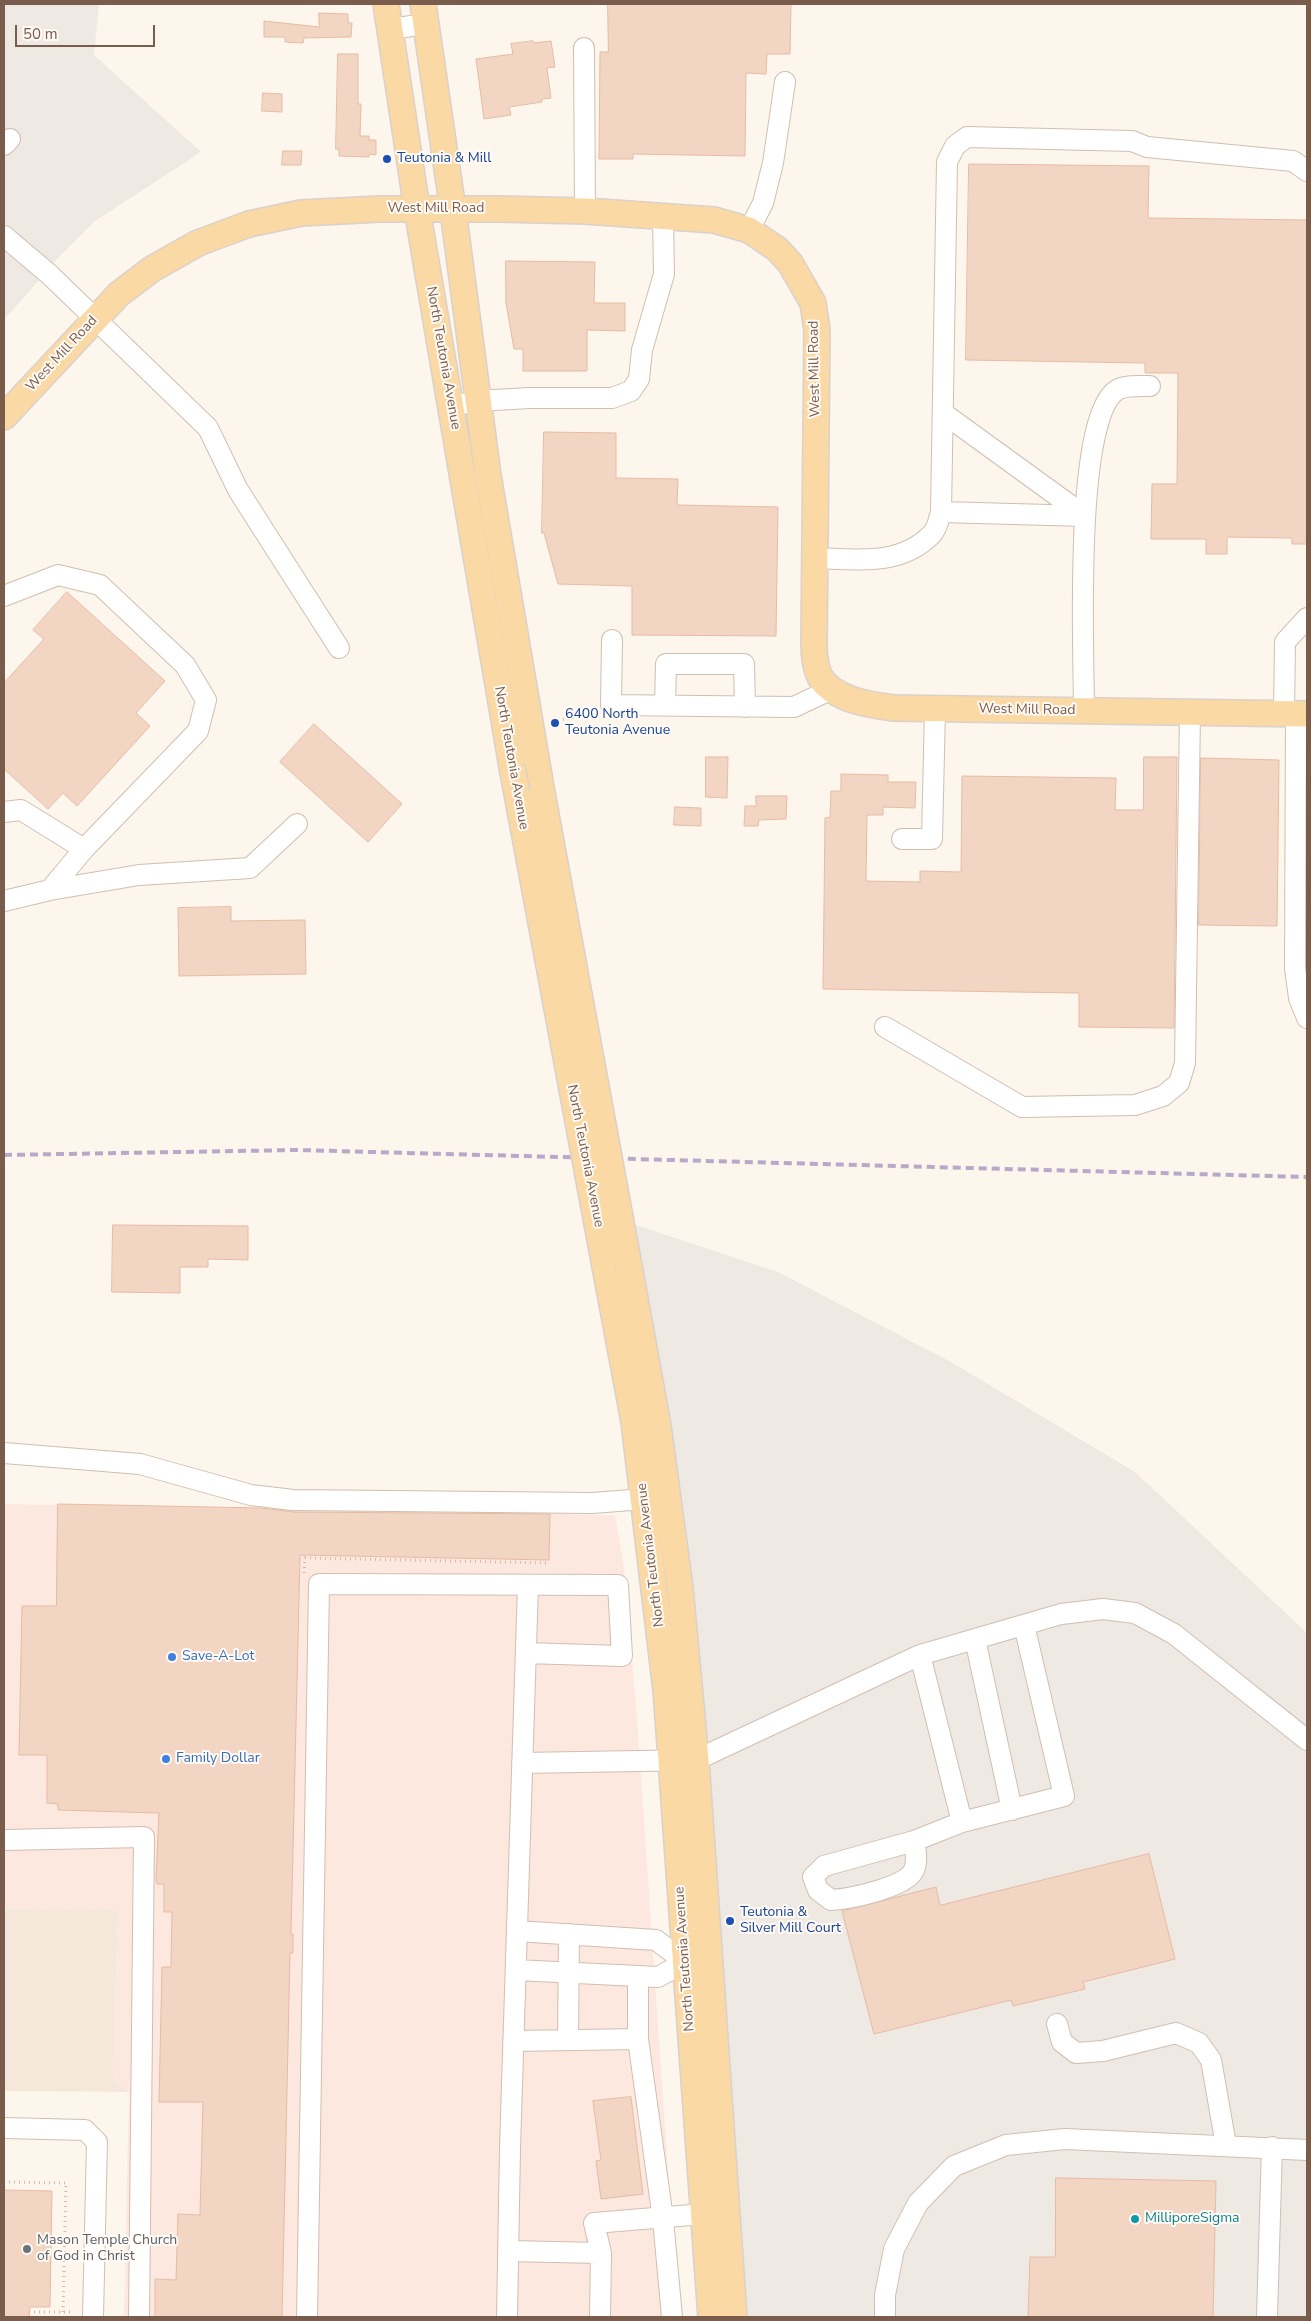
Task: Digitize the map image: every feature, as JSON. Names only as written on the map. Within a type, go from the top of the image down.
[{"type":"main road","name":"North Teutonia Avenue","points":[[386,4],[418,209],[512,767],[632,1412],[662,1654],[671,1760],[697,1961],[734,2317]]},
{"type":"main road","name":"North Teutonia Avenue","points":[[425,14],[488,475],[542,793],[629,1266],[669,1497],[682,1608],[696,1760],[697,1961],[703,2214],[711,2317]]},
{"type":"main road","name":"West Mill Road","points":[[4,417],[119,294],[152,269],[198,243],[249,224],[301,213],[418,209],[585,211],[714,220],[749,230],[777,249],[790,263],[813,303],[817,330],[815,660],[820,678],[832,689],[867,705],[894,708],[1296,714]]},
{"type":"street","points":[[390,29],[425,14]]},
{"type":"street","points":[[584,48],[585,211]]},
{"type":"street","points":[[749,230],[763,203],[773,163],[786,82]]},
{"type":"street","points":[[815,558],[886,559],[910,551],[933,533],[941,512],[947,162],[955,146],[967,137],[1132,141],[1147,147],[1294,161],[1307,171]]},
{"type":"street","points":[[451,406],[477,401],[529,398],[612,398],[631,392],[639,379],[642,350],[664,274],[663,216]]},
{"type":"street","points":[[4,236],[50,275],[208,428],[238,490],[339,648]]},
{"type":"street","points":[[1084,711],[1085,516],[1090,455],[1103,409],[1117,390],[1150,386]]},
{"type":"street","points":[[943,413],[1085,516]]},
{"type":"street","points":[[941,512],[1085,516]]},
{"type":"street","points":[[4,596],[58,575],[100,584],[184,665],[206,700],[198,731],[84,849],[50,890]]},
{"type":"street","points":[[1307,618],[1285,642],[1301,756],[1295,968],[1299,998],[1307,1018]]},
{"type":"street","points":[[612,640],[611,705],[794,707],[832,689]]},
{"type":"street","points":[[665,706],[666,664],[744,664],[745,707]]},
{"type":"street","points":[[902,839],[932,839],[935,709]]},
{"type":"street","points":[[885,1027],[1022,1107],[1135,1105],[1164,1096],[1179,1083],[1185,1063],[1190,712]]},
{"type":"street","points":[[4,812],[22,810],[84,849]]},
{"type":"street","points":[[4,901],[50,890],[138,875],[250,868],[297,824]]},
{"type":"street","points":[[4,1453],[140,1464],[252,1495],[293,1500],[592,1503],[669,1497]]},
{"type":"street","points":[[307,2317],[319,1584],[618,1585],[622,1656],[526,1653]]},
{"type":"street","points":[[507,2317],[513,2041],[528,1585]]},
{"type":"street","points":[[522,1763],[696,1760],[920,1655],[1062,1614],[1103,1609],[1135,1613],[1174,1634],[1307,1740]]},
{"type":"street","points":[[914,1841],[917,1857],[912,1872],[900,1883],[845,1899],[832,1900],[818,1890],[813,1877],[824,1866],[914,1841],[962,1822],[1064,1796],[1024,1625]]},
{"type":"street","points":[[975,1639],[1012,1810]]},
{"type":"street","points":[[920,1655],[962,1822]]},
{"type":"street","points":[[4,1840],[144,1837],[139,2317]]},
{"type":"street","points":[[517,1931],[656,1940],[697,1961]]},
{"type":"street","points":[[568,2040],[567,1972],[569,1934]]},
{"type":"street","points":[[516,1970],[658,1978],[697,1961]]},
{"type":"street","points":[[638,1976],[638,2039],[663,2219],[672,2317]]},
{"type":"street","points":[[1057,2024],[1062,2042],[1076,2053],[1103,2052],[1176,2033],[1199,2043],[1211,2060],[1226,2145]]},
{"type":"street","points":[[513,2041],[638,2039]]},
{"type":"street","points":[[4,2128],[85,2130],[97,2142],[93,2315]]},
{"type":"street","points":[[885,2317],[885,2295],[894,2250],[918,2202],[954,2166],[1006,2145],[1065,2138],[1307,2150]]},
{"type":"street","points":[[1267,2317],[1272,2147]]},
{"type":"street","points":[[600,2317],[601,2253],[594,2223],[663,2219],[703,2214]]},
{"type":"street","points":[[508,2251],[601,2253]]},
{"type":"path","points":[[558,720],[588,716],[611,705]]},
{"type":"path","points":[[4,2182],[66,2183],[63,2312]]},
{"type":"path","points":[[30,2312],[63,2312],[93,2315]]},
{"type":"shaded area","points":[[4,4],[99,4],[94,55],[201,152],[95,221],[59,257],[4,320]]},
{"type":"shaded area","points":[[621,1220],[778,1272],[951,1362],[1135,1472],[1307,1633],[1307,2317],[734,2317],[696,1760]]},
{"type":"shaded area","points":[[4,1504],[615,1515],[624,1568],[637,1718],[678,2317],[124,2317],[129,2092],[113,2080],[118,1911],[4,1908]]},
{"type":"shaded area","points":[[4,1908],[118,1910],[113,2080],[129,2092],[4,2091]]},
{"type":"building","points":[[608,4],[791,4],[790,54],[767,54],[766,74],[746,73],[745,156],[633,154],[633,159],[599,159],[600,52],[608,52]]},
{"type":"building","points":[[319,13],[348,14],[348,23],[352,23],[351,37],[304,38],[303,43],[285,42],[285,37],[264,37],[264,21],[319,27]]},
{"type":"building","points":[[533,41],[534,43],[551,41],[555,67],[547,68],[551,98],[542,99],[542,102],[509,107],[511,115],[484,119],[476,59],[513,54],[511,44]]},
{"type":"building","points":[[338,54],[358,54],[358,104],[361,104],[360,136],[369,136],[369,140],[376,140],[376,155],[369,154],[369,157],[339,156],[339,149],[336,149]]},
{"type":"building","points":[[263,93],[282,94],[282,112],[262,111]]},
{"type":"building","points":[[283,151],[302,151],[301,165],[282,165]]},
{"type":"building","points":[[969,164],[1149,166],[1148,218],[1307,220],[1307,544],[1292,544],[1292,538],[1227,537],[1227,554],[1206,554],[1206,539],[1151,539],[1152,484],[1177,484],[1178,373],[1145,373],[1145,363],[966,360]]},
{"type":"building","points":[[506,261],[595,262],[594,303],[625,303],[625,331],[587,330],[587,371],[523,371],[523,349],[514,349],[506,303]]},
{"type":"building","points":[[544,432],[616,433],[616,478],[678,479],[677,505],[778,507],[776,636],[632,635],[632,586],[558,584],[544,533],[542,533]]},
{"type":"building","points":[[67,592],[165,681],[136,713],[150,726],[77,806],[63,793],[48,809],[4,769],[4,683],[44,639],[33,630]]},
{"type":"building","points":[[314,724],[402,804],[368,842],[280,762]]},
{"type":"building","points":[[706,757],[728,757],[727,798],[706,797]]},
{"type":"building","points":[[1144,757],[1177,757],[1174,1028],[1079,1027],[1079,993],[823,989],[825,818],[830,817],[831,791],[841,791],[841,774],[888,775],[888,782],[916,782],[915,808],[883,807],[883,815],[867,815],[866,881],[920,882],[920,871],[961,872],[962,776],[1116,778],[1115,810],[1143,810]]},
{"type":"building","points":[[1201,758],[1279,760],[1277,926],[1199,925]]},
{"type":"building","points":[[756,796],[787,796],[786,819],[759,820],[758,826],[744,826],[745,806],[756,806]]},
{"type":"building","points":[[675,807],[701,808],[701,826],[674,825]]},
{"type":"building","points":[[231,907],[231,921],[305,920],[306,974],[179,976],[178,908]]},
{"type":"building","points":[[113,1225],[248,1226],[248,1260],[208,1259],[208,1267],[180,1267],[180,1293],[112,1292]]},
{"type":"building","points":[[58,1504],[261,1508],[293,1512],[550,1514],[549,1560],[300,1555],[291,1934],[293,1934],[293,1953],[290,1953],[282,2317],[155,2317],[155,2279],[176,2280],[178,2214],[200,2215],[203,2102],[159,2102],[162,1967],[171,1967],[172,1912],[164,1912],[164,1884],[157,1884],[156,1880],[159,1813],[58,1810],[58,1804],[47,1803],[47,1755],[19,1755],[22,1606],[56,1606]]},
{"type":"building","points":[[1149,1854],[1175,1959],[1083,1982],[1085,1989],[1013,2006],[1011,2000],[874,2034],[842,1911],[936,1887],[940,1905]]},
{"type":"building","points":[[631,2097],[643,2194],[601,2199],[596,2161],[601,2160],[593,2101]]},
{"type":"building","name":"MilliporeSigma","points":[[1056,2178],[1216,2181],[1213,2317],[1028,2317],[1030,2257],[1055,2257]]},
{"type":"building","name":"Mason Temple Church of God in Christ","points":[[4,2190],[52,2191],[50,2307],[30,2307],[29,2317],[4,2317]]},
{"type":"railway","points":[[4,1155],[297,1150],[1307,1177]]},
{"type":"place","name":"Teutonia & Mill","points":[[387,159]]},
{"type":"place","name":"6400 North Teutonia Avenue","points":[[555,723]]},
{"type":"place","name":"Save-A-Lot","points":[[172,1657]]},
{"type":"place","name":"Family Dollar","points":[[166,1759]]},
{"type":"place","name":"Teutonia & Silver Mill Court","points":[[730,1921]]},
{"type":"place","name":"MilliporeSigma","points":[[1135,2219]]},
{"type":"place","name":"Mason Temple Church of God in Christ","points":[[27,2249]]}]
